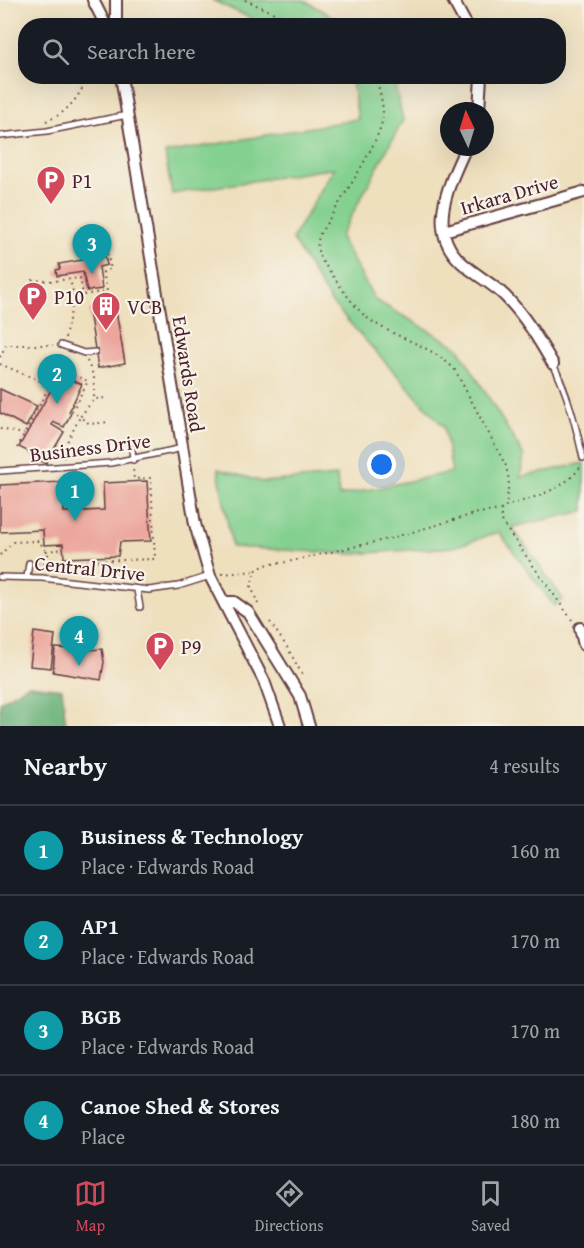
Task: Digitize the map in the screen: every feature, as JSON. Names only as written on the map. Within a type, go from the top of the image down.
[{"type":"street","points":[[93,0],[101,18]]},
{"type":"street","points":[[116,0],[116,18]]},
{"type":"street","points":[[453,0],[463,18]]},
{"type":"street","name":"Edwards Road","points":[[122,84],[195,524],[224,602],[264,681],[280,726]]},
{"type":"street","points":[[480,102],[481,84]]},
{"type":"street","points":[[462,156],[444,199],[442,216],[444,231],[455,256],[496,288],[513,305],[554,364]]},
{"type":"street","name":"Irkara Drive","points":[[444,231],[584,192]]},
{"type":"street","points":[[224,602],[234,602],[248,612],[300,696],[309,726]]},
{"type":"street","points":[[580,628],[584,645]]},
{"type":"lane","points":[[0,136],[47,131],[127,115]]},
{"type":"lane","points":[[62,345],[84,353],[95,352]]},
{"type":"lane","points":[[554,364],[562,382],[583,458]]},
{"type":"lane","points":[[132,448],[133,460]]},
{"type":"lane","name":"Business Drive","points":[[0,471],[133,460],[183,448]]},
{"type":"lane","points":[[27,577],[29,563]]},
{"type":"lane","name":"Central Drive","points":[[0,576],[86,582],[137,590],[178,586],[215,575]]},
{"type":"lane","points":[[137,590],[140,607]]},
{"type":"path","points":[[245,0],[285,18]]},
{"type":"path","points":[[40,122],[61,113],[76,100],[84,84]]},
{"type":"path","points":[[377,84],[383,115],[382,124],[368,154],[320,234],[317,246],[319,256],[367,317],[431,351],[454,370],[506,466],[509,481],[506,506]]},
{"type":"path","points":[[32,280],[53,281],[80,278],[83,296],[107,291],[103,272],[111,269],[105,245]]},
{"type":"path","points":[[17,448],[57,369],[74,297],[70,279]]},
{"type":"path","points":[[0,343],[6,345],[62,345]]},
{"type":"path","points":[[0,357],[6,345]]},
{"type":"path","points":[[64,467],[63,450],[80,417],[94,399],[94,377],[84,353]]},
{"type":"path","points":[[0,364],[50,385]]},
{"type":"path","points":[[57,369],[88,381],[72,411],[90,424],[109,422]]},
{"type":"path","points":[[94,399],[106,398]]},
{"type":"path","points":[[0,429],[24,434]]},
{"type":"path","points":[[215,575],[255,571],[265,565],[388,539],[478,513],[501,510],[571,479],[579,469],[583,458]]},
{"type":"path","points":[[29,563],[155,559],[151,478],[134,481],[133,460]]},
{"type":"path","points":[[501,510],[501,519],[506,528],[562,608],[580,628]]},
{"type":"path","points":[[1,552],[13,542],[39,541],[51,559],[62,562]]},
{"type":"path","points":[[46,551],[64,549]]},
{"type":"path","points":[[255,571],[251,586],[258,605]]},
{"type":"path","points":[[269,621],[292,654],[305,680]]},
{"type":"green space","points":[[212,0],[304,0],[334,18],[250,18]]},
{"type":"green space","points":[[352,84],[395,84],[403,120],[340,237],[375,300],[458,347],[524,456],[520,477],[584,463],[584,511],[512,527],[563,599],[554,606],[499,532],[454,547],[353,554],[232,547],[218,469],[263,482],[337,476],[339,496],[452,472],[444,427],[331,302],[292,239],[334,168],[172,194],[165,153],[358,119]]},
{"type":"green space","points":[[28,685],[62,689],[66,726],[0,726],[0,702]]},
{"type":"building","points":[[105,256],[107,265],[99,267],[102,289],[87,291],[83,272],[57,276],[56,270],[60,269],[59,264]]},
{"type":"building","name":"VCB","points":[[115,305],[125,363],[98,368],[89,310]]},
{"type":"building","points":[[60,374],[82,384],[64,427],[53,422],[52,425],[64,432],[46,463],[31,457],[33,454],[19,447]]},
{"type":"building","points":[[0,389],[37,406],[26,427],[0,413]]},
{"type":"building","points":[[147,481],[151,541],[120,542],[118,556],[64,558],[63,544],[44,545],[43,530],[0,532],[0,485],[62,482],[64,512],[104,510],[103,483]]},
{"type":"building","points":[[34,632],[55,635],[51,668],[30,666]]},
{"type":"building","points":[[55,648],[102,649],[104,662],[101,680],[53,672]]},
{"type":"place","name":"P1","points":[[51,206]]},
{"type":"place","name":"BGB","points":[[92,274]]},
{"type":"place","name":"P10","points":[[33,322]]},
{"type":"place","name":"VCB","points":[[106,332]]},
{"type":"place","name":"AP1","points":[[57,404]]},
{"type":"place","name":"Business & Technology","points":[[75,521]]},
{"type":"place","name":"Canoe Shed & Stores","points":[[79,666]]},
{"type":"place","name":"P9","points":[[160,672]]}]
